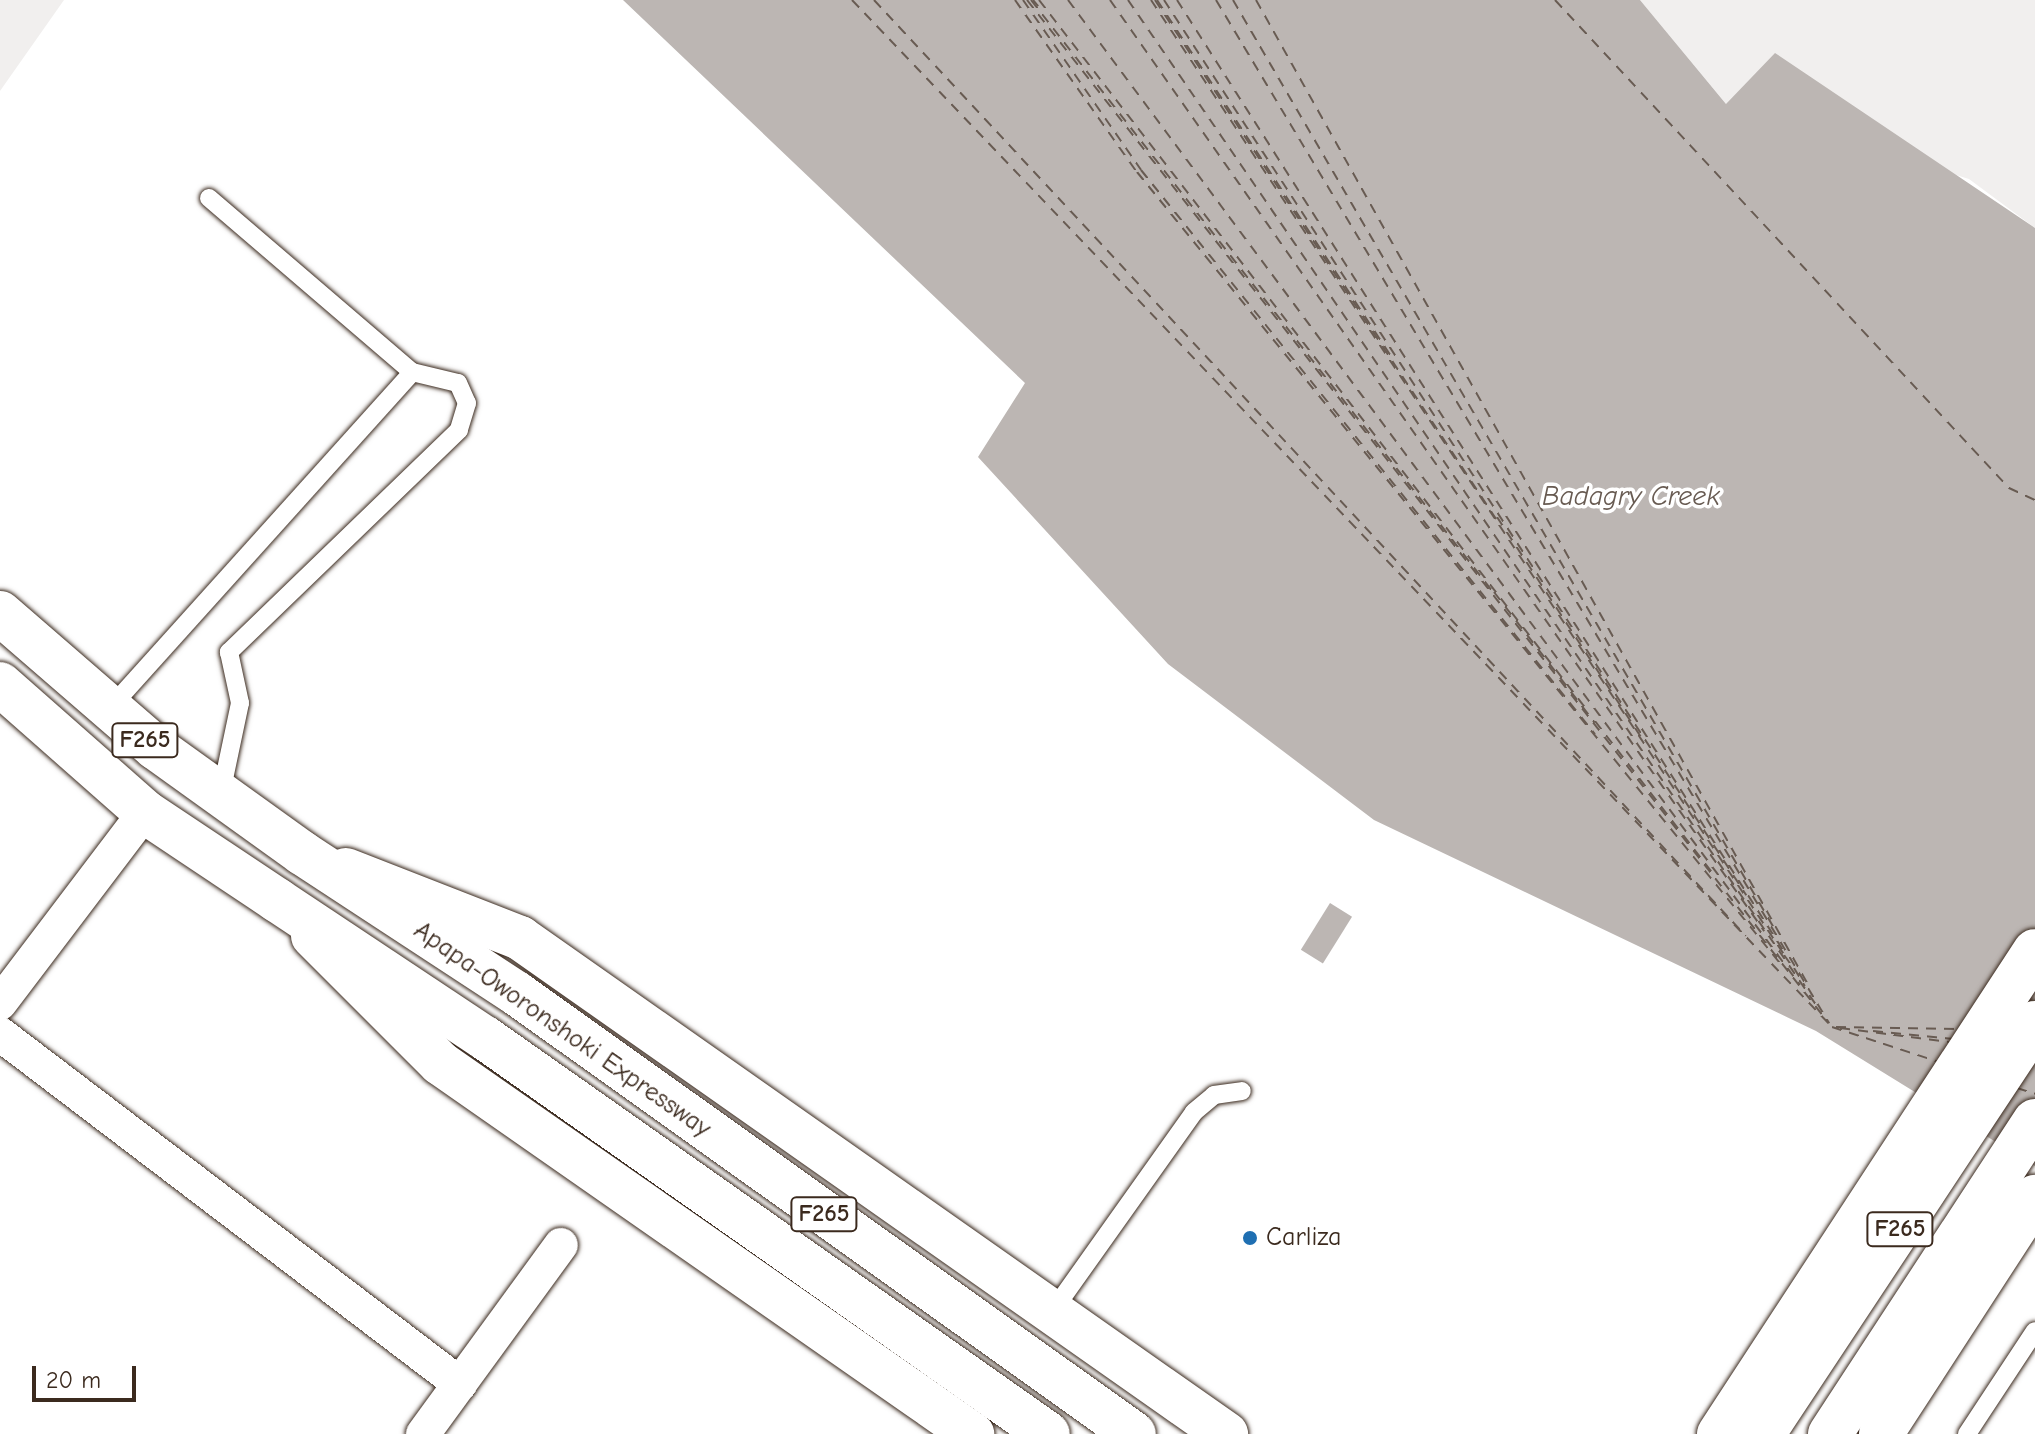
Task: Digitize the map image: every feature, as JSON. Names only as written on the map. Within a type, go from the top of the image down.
[{"type":"main road","name":"Apapa-Oworonshoki Expressway","points":[[0,613],[108,709],[221,795],[302,853],[516,993],[1134,1434]]},
{"type":"main road","name":"Apapa-Oworonshoki Expressway","points":[[0,684],[145,812],[485,1038],[1048,1434]]},
{"type":"main road","points":[[302,853],[520,938],[1226,1434]]},
{"type":"main road","points":[[277,900],[440,1063],[972,1434]]},
{"type":"main road","points":[[1719,1434],[1881,1181],[2035,951]]},
{"type":"main road","name":"F265","points":[[1763,1434],[2035,1023]]},
{"type":"main road","name":"F265","points":[[1830,1434],[2035,1121]]},
{"type":"main road","points":[[1881,1434],[2035,1197]]},
{"type":"street","points":[[0,1003],[145,812]]},
{"type":"street","points":[[0,1034],[460,1384]]},
{"type":"street","points":[[423,1434],[561,1245]]},
{"type":"lane","points":[[209,198],[412,372],[458,383],[467,403],[459,430],[229,652],[240,703],[221,795]]},
{"type":"lane","points":[[108,709],[412,372]]},
{"type":"lane","points":[[1052,1312],[1194,1112],[1214,1095],[1242,1091]]},
{"type":"lane","points":[[1967,1434],[2035,1331]]},
{"type":"shaded area","points":[[0,0],[64,0],[0,91]]},
{"type":"shaded area","points":[[1640,0],[2035,0],[2035,228],[1969,179],[1727,105]]},
{"type":"water","name":"Badagry Creek","points":[[623,0],[1640,0],[1726,104],[1775,53],[2035,228],[2035,1166],[1816,1031],[1374,820],[1168,664],[978,457],[1025,383]]},
{"type":"water","points":[[1330,903],[1352,917],[1323,963],[1301,950]]},
{"type":"ferry route","points":[[852,0],[1832,1027],[1939,1062]]},
{"type":"ferry route","points":[[874,0],[1746,936]]},
{"type":"ferry route","points":[[1015,0],[1137,172],[1783,967]]},
{"type":"ferry route","points":[[1023,0],[1141,170],[1595,734]]},
{"type":"ferry route","points":[[1027,0],[1823,1016]]},
{"type":"ferry route","points":[[1031,0],[1493,592]]},
{"type":"ferry route","points":[[1033,0],[1038,6]]},
{"type":"ferry route","points":[[1039,0],[1587,710]]},
{"type":"ferry route","points":[[1068,0],[1800,985]]},
{"type":"ferry route","points":[[1110,0],[1764,931]]},
{"type":"ferry route","points":[[1128,0],[1819,1009]]},
{"type":"ferry route","points":[[1151,0],[1783,953]]},
{"type":"ferry route","points":[[1155,0],[1496,519]]},
{"type":"ferry route","points":[[1157,0],[1394,361]]},
{"type":"ferry route","points":[[1164,0],[1746,895]]},
{"type":"ferry route","points":[[1177,0],[1786,955]]},
{"type":"ferry route","points":[[1216,0],[1829,1023]]},
{"type":"ferry route","points":[[1233,0],[1777,933]]},
{"type":"ferry route","points":[[1256,0],[1810,988]]},
{"type":"ferry route","points":[[1555,0],[2009,488],[2035,500]]},
{"type":"ferry route","points":[[1497,517],[1642,739]]},
{"type":"ferry route","points":[[1494,592],[1595,723]]},
{"type":"ferry route","points":[[1595,721],[1711,871]]},
{"type":"ferry route","points":[[1784,955],[1794,969]]},
{"type":"ferry route","points":[[1794,968],[1805,986]]},
{"type":"ferry route","points":[[1836,1027],[1958,1029]]},
{"type":"ferry route","points":[[1840,1028],[1949,1042]]},
{"type":"ferry route","points":[[1873,1031],[1954,1039]]},
{"type":"ferry route","points":[[2017,1088],[2035,1094]]},
{"type":"place","name":"Carliza","points":[[1250,1238]]}]
